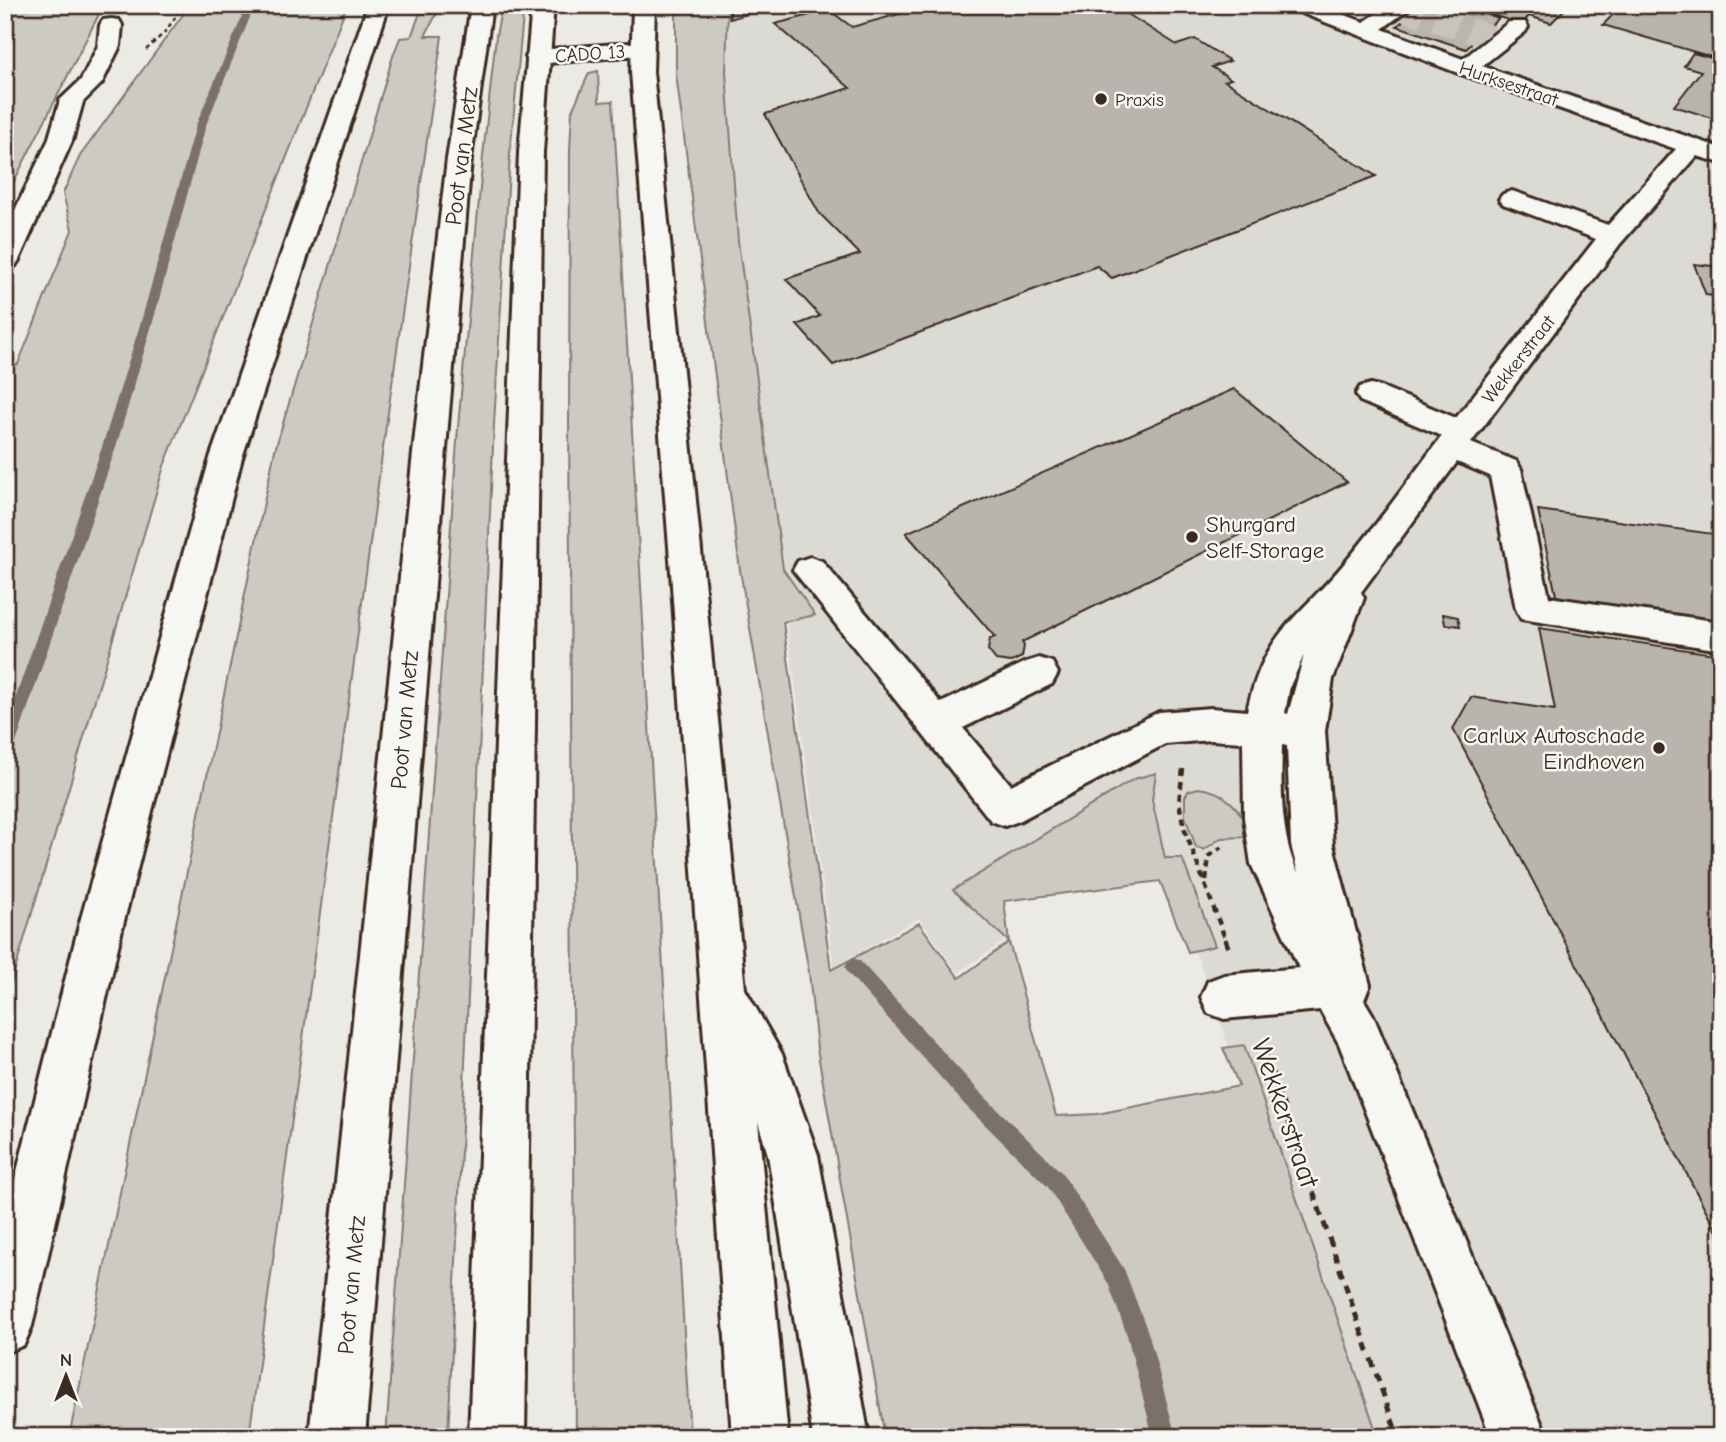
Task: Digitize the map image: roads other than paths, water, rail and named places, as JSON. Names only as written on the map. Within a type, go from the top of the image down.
[{"type":"main road","points":[[5,1326],[100,929],[226,457],[379,5]]},
{"type":"main road","name":"Poot van Metz","points":[[337,1437],[435,398],[460,159],[482,5]]},
{"type":"main road","points":[[496,1437],[523,426],[537,57],[542,5]]},
{"type":"main road","points":[[644,5],[642,72],[760,1437]]},
{"type":"main road","name":"Hurksestraat","points":[[1298,5],[1373,26],[1473,61],[1721,156]]},
{"type":"main road","points":[[1373,26],[1404,5]]},
{"type":"main road","points":[[5,260],[60,141],[72,100],[91,83],[109,46],[116,15]]},
{"type":"main road","points":[[1473,61],[1517,27]]},
{"type":"main road","name":"CADO 13","points":[[537,57],[643,49]]},
{"type":"main road","name":"Wekkerstraat","points":[[1519,1437],[1345,1001],[1277,878],[1266,844],[1262,789],[1265,728],[1272,683],[1280,663],[1295,639],[1353,579],[1456,439],[1613,236],[1692,146]]},
{"type":"main road","points":[[1512,199],[1613,236]]},
{"type":"main road","points":[[1371,394],[1456,439],[1505,469],[1534,609],[1721,636]]},
{"type":"main road","points":[[810,570],[1005,808],[1159,728],[1211,724],[1306,731]]},
{"type":"main road","name":"Wekkerstraat","points":[[1345,1001],[1312,845],[1306,712],[1311,691],[1353,579]]},
{"type":"main road","points":[[936,723],[1039,673]]},
{"type":"main road","points":[[722,990],[765,1071],[793,1155],[841,1437]]},
{"type":"main road","points":[[1234,995],[1345,1001]]},
{"type":"waterway","points":[[5,752],[109,447],[201,125],[251,5]]},
{"type":"waterway","points":[[854,967],[972,1098],[1055,1180],[1116,1277],[1138,1335],[1165,1437]]},
{"type":"tunnel","points":[[1400,8],[1500,40]]},
{"type":"place","name":"Praxis","points":[[1101,99]]},
{"type":"place","name":"Shurgard Self-Storage","points":[[1192,537]]},
{"type":"place","name":"Carlux Autoschade Eindhoven","points":[[1659,748]]}]
